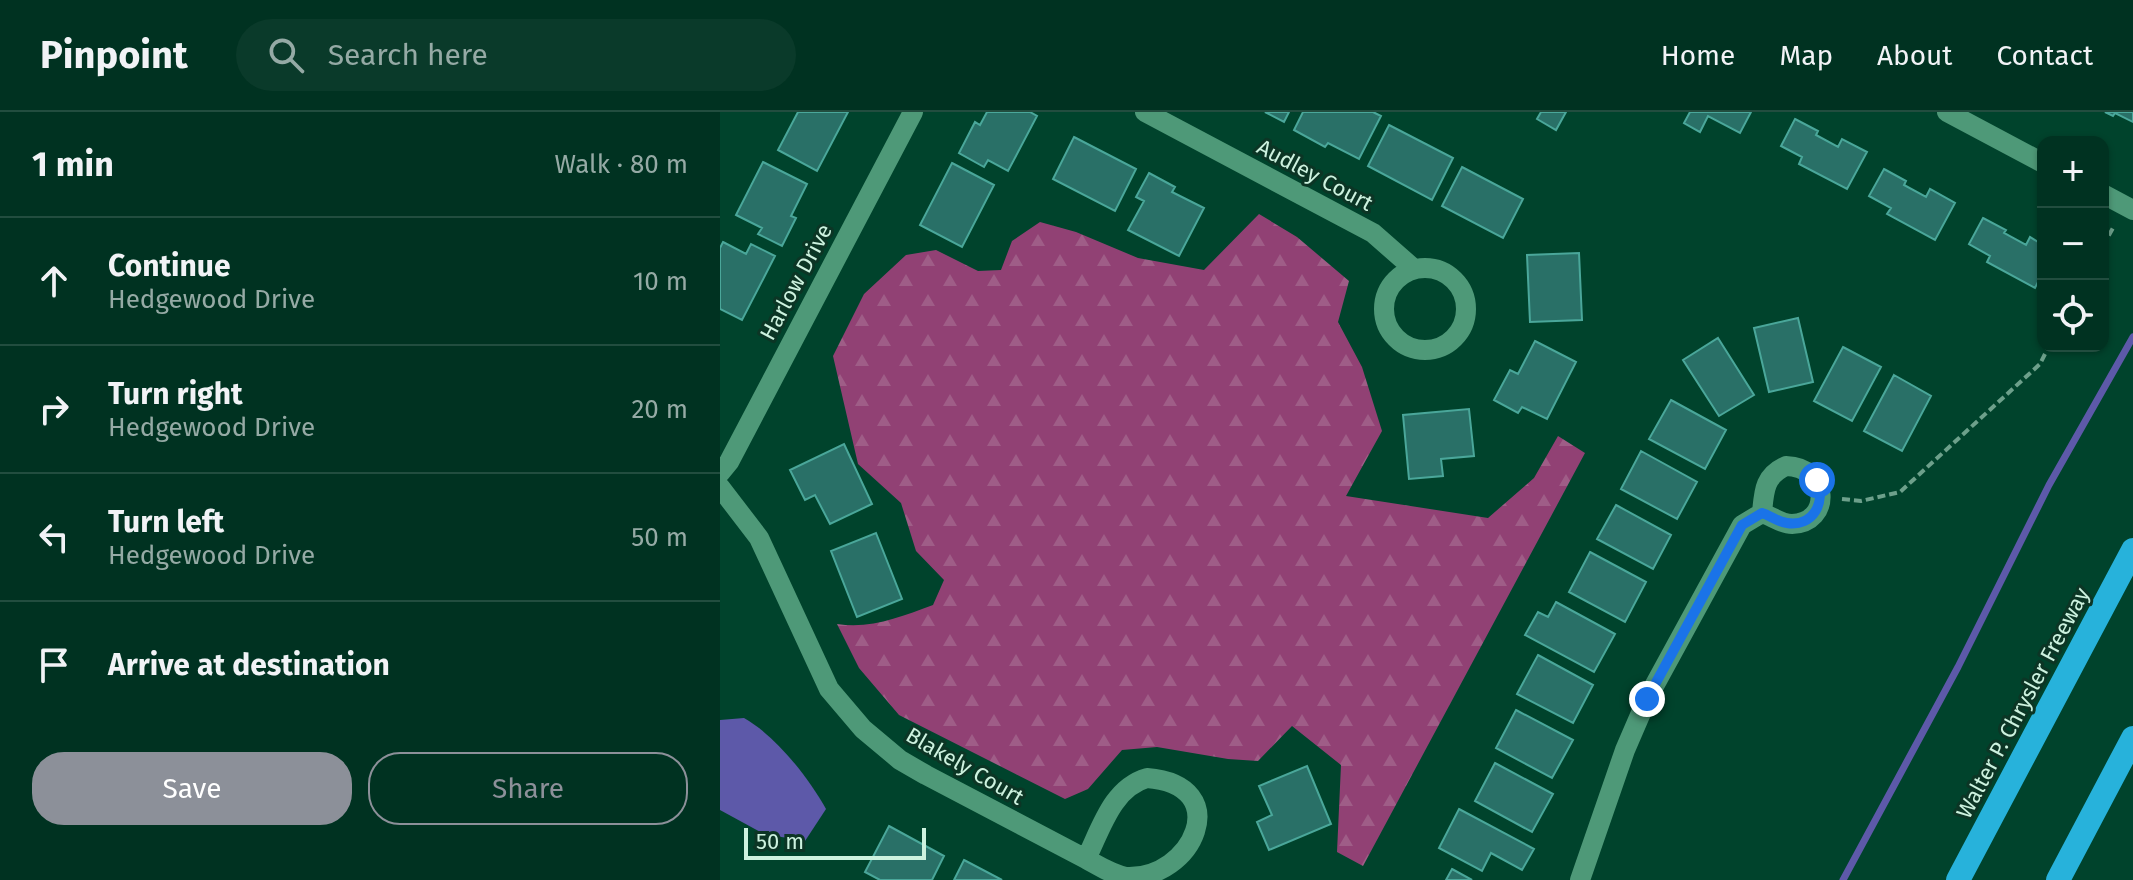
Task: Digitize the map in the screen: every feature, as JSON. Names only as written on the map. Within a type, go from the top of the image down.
[{"type":"highway","name":"Walter P. Chrysler Freeway","points":[[1958,880],[2133,550]]},
{"type":"highway","points":[[2058,880],[2133,738]]},
{"type":"street","name":"Harlow Drive","points":[[720,473],[729,462],[913,112]]},
{"type":"street","name":"Audley Court","points":[[1145,112],[1373,233],[1414,269],[1427,268],[1452,278],[1465,300],[1466,313],[1463,326],[1445,346],[1432,350],[1405,346],[1386,325],[1383,311],[1385,297],[1401,275],[1414,269]]},
{"type":"street","points":[[1947,112],[2037,160]]},
{"type":"street","points":[[2109,197],[2133,210]]},
{"type":"street","points":[[1786,466],[1807,470],[1817,480],[1821,497],[1815,512],[1803,522],[1781,522],[1762,513],[1766,482],[1775,471],[1786,466]]},
{"type":"street","name":"Blakely Court","points":[[720,487],[759,538],[829,689],[863,729],[900,760],[1109,872],[1128,877],[1147,876],[1177,862],[1196,838],[1199,825],[1197,810],[1190,796],[1178,786],[1163,780],[1147,778],[1132,782],[1114,802],[1086,859]]},
{"type":"street","points":[[1580,880],[1625,750],[1647,699],[1742,525],[1762,513]]},
{"type":"path","points":[[1821,497],[1861,501],[1900,492],[2040,364],[2046,352]]},
{"type":"green space","points":[[1259,214],[1297,237],[1349,281],[1338,322],[1362,367],[1382,431],[1346,496],[1488,518],[1534,478],[1558,436],[1585,453],[1363,866],[1337,852],[1341,765],[1292,726],[1258,761],[1157,747],[1122,750],[1088,789],[1065,799],[899,715],[859,668],[837,624],[874,623],[933,605],[944,580],[916,551],[901,503],[858,464],[833,356],[864,294],[906,255],[936,250],[978,271],[1001,270],[1012,241],[1040,222],[1076,232],[1138,258],[1204,270]]},
{"type":"shaded area","points":[[744,718],[768,735],[790,758],[826,809],[805,841],[764,834],[720,810],[720,720]]},
{"type":"building","points":[[798,112],[848,112],[817,171],[778,150]]},
{"type":"building","points":[[987,112],[1030,112],[1037,116],[1008,171],[988,160],[984,167],[959,153],[975,122],[980,125]]},
{"type":"building","points":[[1265,112],[1289,112],[1284,122]]},
{"type":"building","points":[[1303,112],[1373,112],[1381,116],[1359,159],[1328,143],[1325,147],[1294,130]]},
{"type":"building","points":[[1541,112],[1566,112],[1556,130],[1537,119]]},
{"type":"building","points":[[1690,112],[1751,112],[1740,133],[1708,116],[1700,132],[1684,123]]},
{"type":"building","points":[[2105,112],[2133,112],[2133,122],[2115,113],[2113,116]]},
{"type":"building","points":[[1795,119],[1818,131],[1816,135],[1838,147],[1842,139],[1867,152],[1847,189],[1799,164],[1802,157],[1781,146]]},
{"type":"building","points":[[1389,125],[1453,158],[1432,200],[1368,166]]},
{"type":"building","points":[[1074,137],[1136,169],[1115,211],[1053,179]]},
{"type":"building","points":[[763,162],[807,184],[791,216],[796,218],[782,246],[758,234],[762,228],[736,215]]},
{"type":"building","points":[[952,163],[994,185],[962,247],[920,225]]},
{"type":"building","points":[[1462,167],[1523,199],[1503,238],[1442,206]]},
{"type":"building","points":[[1884,169],[1926,197],[1930,189],[1955,203],[1935,240],[1887,214],[1891,208],[1869,196]]},
{"type":"building","points":[[1149,173],[1175,187],[1172,192],[1204,208],[1179,256],[1128,230],[1144,201],[1136,197]]},
{"type":"building","points":[[1983,218],[2026,245],[2030,237],[2037,241],[2035,288],[1987,262],[1990,256],[1969,244]]},
{"type":"building","points":[[723,242],[746,254],[751,244],[775,256],[742,320],[720,309],[720,248]]},
{"type":"building","points":[[1579,253],[1582,320],[1530,322],[1527,255]]},
{"type":"building","points":[[1798,318],[1813,382],[1769,392],[1754,328]]},
{"type":"building","points":[[1718,338],[1754,395],[1719,416],[1683,360]]},
{"type":"building","points":[[1535,341],[1576,362],[1547,419],[1522,407],[1518,413],[1494,400],[1510,370],[1518,374]]},
{"type":"building","points":[[1843,347],[1881,367],[1852,421],[1814,401]]},
{"type":"building","points":[[1894,375],[1931,396],[1902,451],[1864,431]]},
{"type":"building","points":[[1671,400],[1726,430],[1705,469],[1649,439]]},
{"type":"building","points":[[1469,409],[1474,456],[1441,459],[1443,476],[1409,479],[1403,415]]},
{"type":"building","points":[[844,444],[872,504],[830,524],[815,495],[805,500],[790,470]]},
{"type":"building","points":[[1641,451],[1697,482],[1677,519],[1621,489]]},
{"type":"building","points":[[1616,505],[1671,535],[1653,569],[1597,539]]},
{"type":"building","points":[[876,533],[902,599],[857,617],[831,551]]},
{"type":"building","points":[[1590,552],[1646,582],[1625,622],[1569,592]]},
{"type":"building","points":[[1556,602],[1615,634],[1594,672],[1525,635],[1538,612],[1548,617]]},
{"type":"building","points":[[1538,655],[1593,685],[1573,723],[1517,694]]},
{"type":"building","points":[[1516,710],[1573,740],[1552,778],[1496,748]]},
{"type":"building","points":[[1495,763],[1553,794],[1532,832],[1475,801]]},
{"type":"building","points":[[1307,766],[1331,824],[1269,850],[1257,822],[1272,815],[1259,786]]},
{"type":"building","points":[[1459,809],[1534,849],[1522,870],[1491,853],[1482,871],[1439,848]]},
{"type":"building","points":[[889,826],[944,856],[932,880],[880,880],[865,872]]},
{"type":"building","points":[[964,860],[1002,880],[954,880]]},
{"type":"building","points":[[1452,869],[1472,880],[1446,880]]},
{"type":"waterway","points":[[1843,880],[1958,667],[2049,485],[2133,337]]},
{"type":"route","points":[[1647,699],[1742,525],[1762,513],[1791,524],[1810,518],[1821,497],[1817,480]]}]
